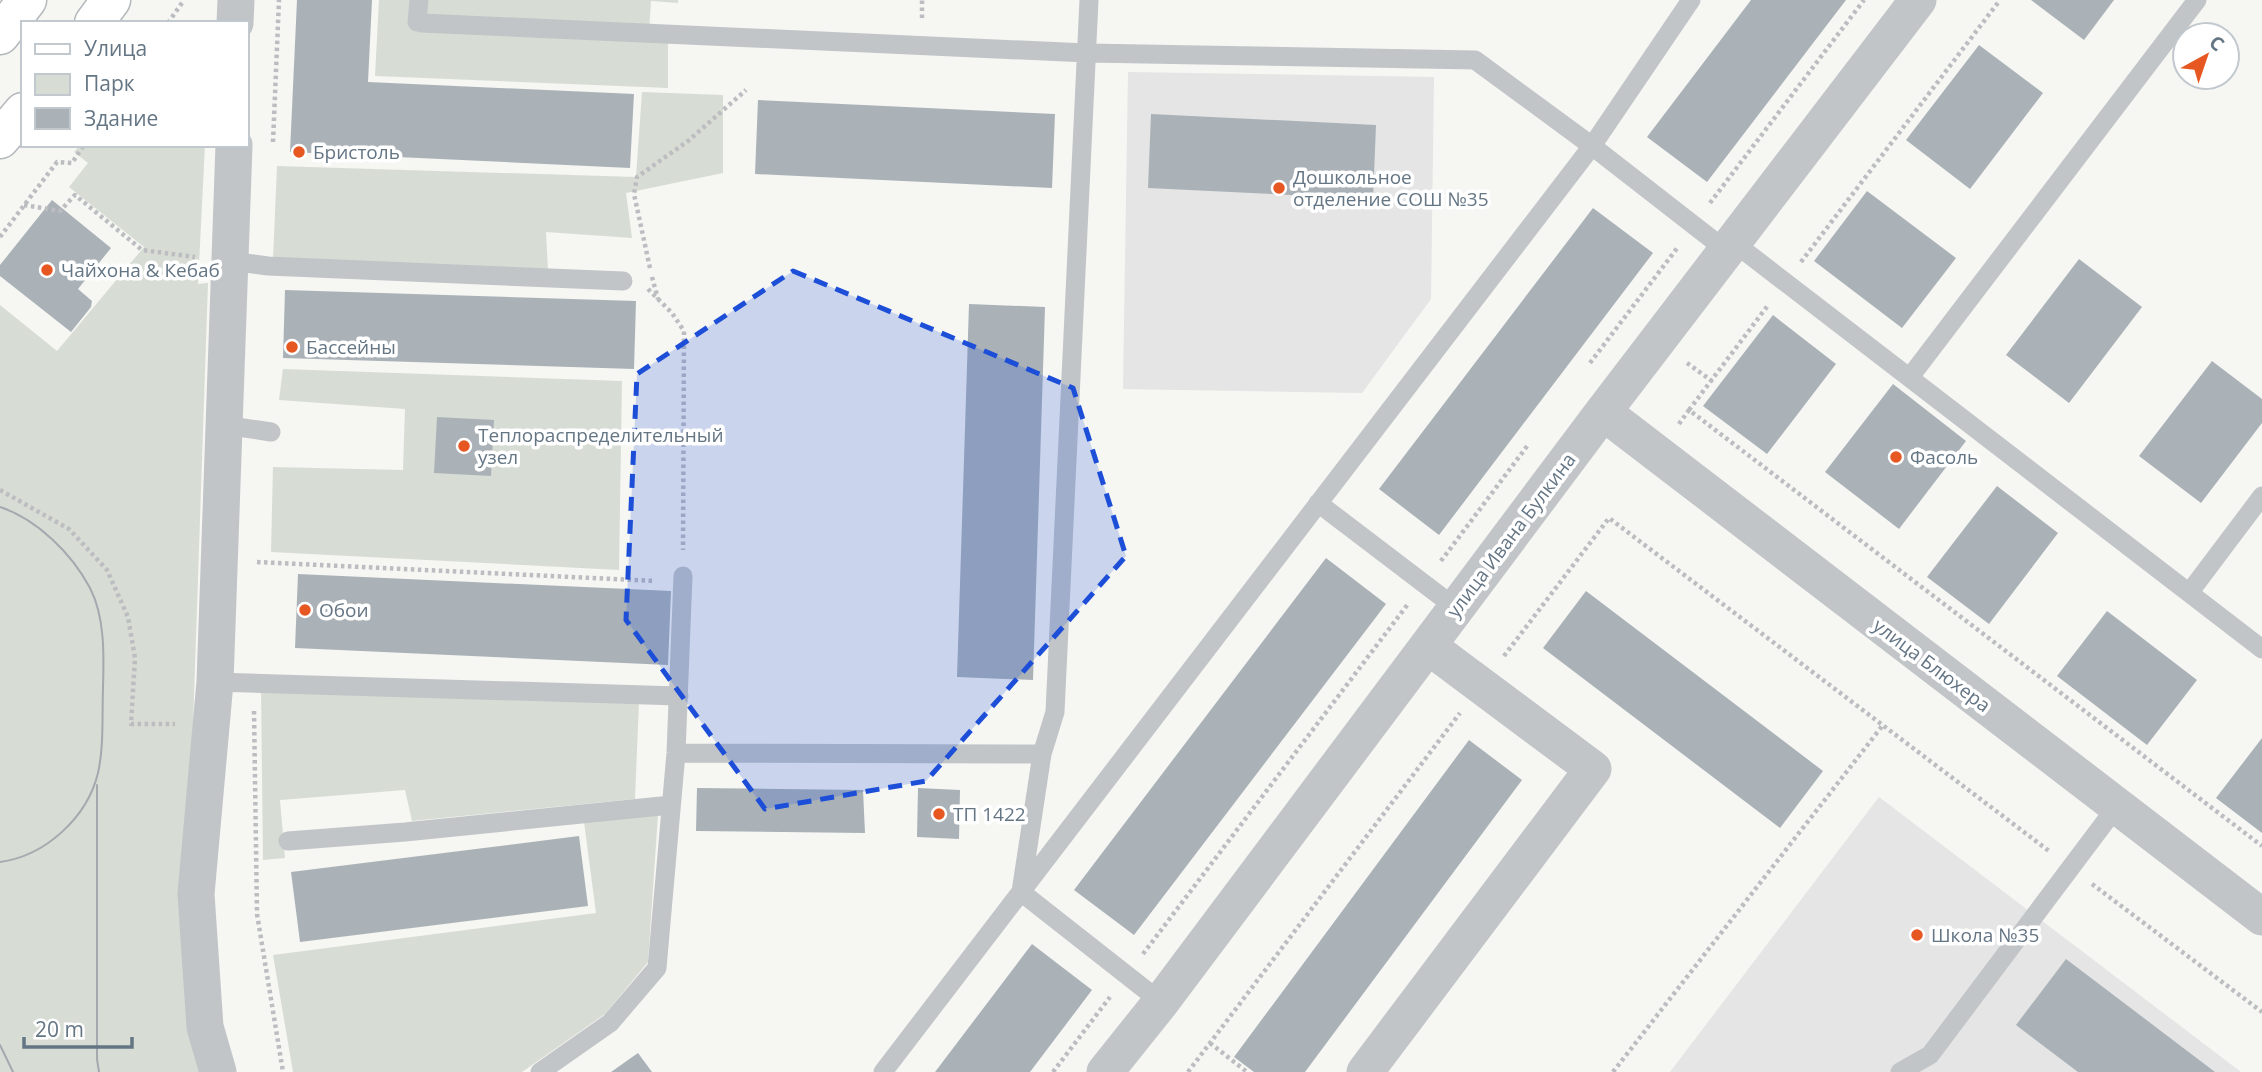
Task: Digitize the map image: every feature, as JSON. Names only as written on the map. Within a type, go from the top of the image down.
[{"type":"main road","points":[[0,35],[27,0]]},
{"type":"main road","points":[[95,21],[111,0]]},
{"type":"main road","points":[[0,139],[21,114]]},
{"type":"street","points":[[235,21],[236,0]]},
{"type":"street","name":"улица Ивана Булкина","points":[[1104,1072],[1161,1002],[1603,412],[1918,0]]},
{"type":"street","points":[[218,1072],[205,1027],[196,894],[215,682],[234,147]]},
{"type":"street","name":"улица Блюхера","points":[[1603,412],[2262,917]]},
{"type":"street","points":[[1365,1072],[1593,769],[1428,646]]},
{"type":"lane","points":[[419,0],[417,22],[422,23],[1087,53],[1475,60],[1694,225],[1730,246],[1910,377],[2262,649]]},
{"type":"lane","points":[[1021,892],[1042,754],[1055,712],[1089,0]]},
{"type":"lane","points":[[883,1072],[1592,146],[1691,0]]},
{"type":"lane","points":[[1910,377],[2197,0]]},
{"type":"lane","points":[[230,261],[268,266],[623,281]]},
{"type":"lane","points":[[224,425],[271,432]]},
{"type":"lane","points":[[2189,593],[2262,496]]},
{"type":"lane","points":[[1318,503],[1456,608]]},
{"type":"lane","points":[[540,1072],[610,1023],[657,968],[676,753],[683,576]]},
{"type":"lane","points":[[215,682],[679,696]]},
{"type":"lane","points":[[676,753],[1042,754]]},
{"type":"lane","points":[[288,841],[404,832],[671,804]]},
{"type":"lane","points":[[1900,1072],[1926,1063],[2117,806]]},
{"type":"lane","points":[[1021,892],[1161,1002]]},
{"type":"path","points":[[169,21],[184,0]]},
{"type":"path","points":[[273,145],[279,0]]},
{"type":"path","points":[[922,0],[922,19]]},
{"type":"path","points":[[1583,372],[1864,0]]},
{"type":"path","points":[[1799,264],[2000,0]]},
{"type":"path","points":[[658,300],[634,194],[637,177],[688,141],[746,90]]},
{"type":"path","points":[[0,237],[57,162],[72,163],[83,147]]},
{"type":"path","points":[[24,205],[60,211],[75,195],[142,250],[230,261]]},
{"type":"path","points":[[623,281],[638,280],[672,313],[684,331],[683,576]]},
{"type":"path","points":[[1673,432],[1771,301]]},
{"type":"path","points":[[1684,360],[1712,381]]},
{"type":"path","points":[[1689,410],[2262,846]]},
{"type":"path","points":[[1053,1072],[1533,439]]},
{"type":"path","points":[[0,490],[69,529],[107,570],[128,617],[135,658],[131,724],[180,724]]},
{"type":"path","points":[[1188,1072],[1609,517],[2262,1012]]},
{"type":"path","points":[[257,573],[258,550]]},
{"type":"path","points":[[257,562],[661,581]]},
{"type":"path","points":[[255,682],[253,733],[257,914],[283,1072]]},
{"type":"path","points":[[1613,1072],[1883,725]]},
{"type":"path","points":[[1210,1043],[1247,1072]]},
{"type":"highlighted area","points":[[793,271],[1073,388],[1126,556],[926,781],[765,809],[626,620],[637,374]]},
{"type":"shaded area","name":"Дошкольное отделение СОШ №35","points":[[1128,72],[1434,77],[1431,299],[1362,393],[1123,389]]},
{"type":"shaded area","name":"Школа №35","points":[[1879,797],[2241,1072],[1670,1072]]},
{"type":"green space","points":[[379,0],[416,0],[415,24],[668,36],[668,88],[375,76]]},
{"type":"green space","points":[[422,0],[678,0],[678,3],[651,1],[649,31],[421,19]]},
{"type":"green space","points":[[642,92],[723,95],[723,173],[626,193],[632,238],[546,232],[548,271],[273,260],[277,166],[636,177]]},
{"type":"green space","points":[[78,147],[205,147],[198,284],[208,283],[189,844],[203,1072],[0,1072],[0,305],[57,351],[144,247],[69,187],[88,163],[74,152]]},
{"type":"green space","points":[[283,369],[622,381],[619,570],[271,552],[273,467],[403,470],[405,409],[279,400]]},
{"type":"green space","points":[[261,689],[639,702],[635,799],[412,821],[405,790],[280,800],[285,858],[263,860]]},
{"type":"green space","points":[[658,815],[648,962],[605,1014],[522,1072],[293,1072],[273,955],[596,913],[584,822]]},
{"type":"building","points":[[297,0],[372,0],[368,82],[634,94],[630,168],[290,152]]},
{"type":"building","points":[[1751,0],[1846,0],[1707,182],[1647,137]]},
{"type":"building","points":[[2031,0],[2114,0],[2084,40]]},
{"type":"building","points":[[1979,45],[2043,93],[1970,189],[1906,140]]},
{"type":"building","points":[[758,100],[1055,114],[1052,188],[755,174]]},
{"type":"building","points":[[1151,114],[1376,125],[1373,199],[1148,188]]},
{"type":"building","points":[[1867,191],[1956,258],[1902,328],[1814,261]]},
{"type":"building","name":"Чайхона & Кебаб","points":[[52,200],[111,248],[78,289],[92,301],[91,307],[71,332],[0,276],[0,265]]},
{"type":"building","points":[[1593,208],[1653,253],[1439,535],[1379,489]]},
{"type":"building","points":[[2079,259],[2142,307],[2069,403],[2006,355]]},
{"type":"building","points":[[285,290],[636,301],[634,369],[283,358]]},
{"type":"building","points":[[969,304],[1045,307],[1033,680],[957,677]]},
{"type":"building","points":[[1773,315],[1836,364],[1767,454],[1703,406]]},
{"type":"building","points":[[2212,361],[2262,399],[2262,423],[2201,503],[2139,456]]},
{"type":"building","name":"Фасоль","points":[[1893,384],[1966,441],[1899,529],[1825,472]]},
{"type":"building","name":"Теплораспределительный узел","points":[[437,417],[494,420],[491,476],[434,473]]},
{"type":"building","points":[[1997,486],[2058,533],[1989,624],[1927,577]]},
{"type":"building","points":[[1326,558],[1386,604],[1134,935],[1074,890]]},
{"type":"building","points":[[298,574],[671,591],[668,665],[295,648]]},
{"type":"building","points":[[1586,591],[1823,771],[1780,828],[1543,648]]},
{"type":"building","points":[[2107,611],[2197,680],[2147,745],[2057,676]]},
{"type":"building","points":[[2262,738],[2262,833],[2216,798]]},
{"type":"building","points":[[1469,740],[1522,780],[1305,1072],[1254,1072],[1234,1057]]},
{"type":"building","points":[[697,788],[863,790],[865,833],[696,831]]},
{"type":"building","name":"ТП 1422","points":[[918,788],[960,790],[959,839],[917,837]]},
{"type":"building","points":[[579,836],[588,906],[300,942],[291,872]]},
{"type":"building","points":[[1032,944],[1092,990],[1030,1072],[935,1072]]},
{"type":"building","points":[[2066,959],[2215,1072],[2078,1072],[2016,1025]]},
{"type":"building","points":[[638,1053],[652,1072],[611,1072]]},
{"type":"tram line","points":[[0,507],[40,529],[74,563],[95,599],[104,663],[101,752],[98,773],[84,805],[62,832],[48,843],[33,852],[0,862]]},
{"type":"tram line","points":[[97,785],[99,1072]]},
{"type":"tram line","points":[[0,1045],[13,1072]]},
{"type":"place","name":"Бристоль","points":[[299,152]]},
{"type":"place","name":"Дошкольное отделение СОШ №35","points":[[1279,188]]},
{"type":"place","name":"Чайхона & Кебаб","points":[[47,270]]},
{"type":"place","name":"Бассейны","points":[[292,347]]},
{"type":"place","name":"Теплораспределительный узел","points":[[464,446]]},
{"type":"place","name":"Фасоль","points":[[1896,457]]},
{"type":"place","name":"Обои","points":[[305,610]]},
{"type":"place","name":"ТП 1422","points":[[939,814]]},
{"type":"place","name":"Школа №35","points":[[1917,935]]}]
